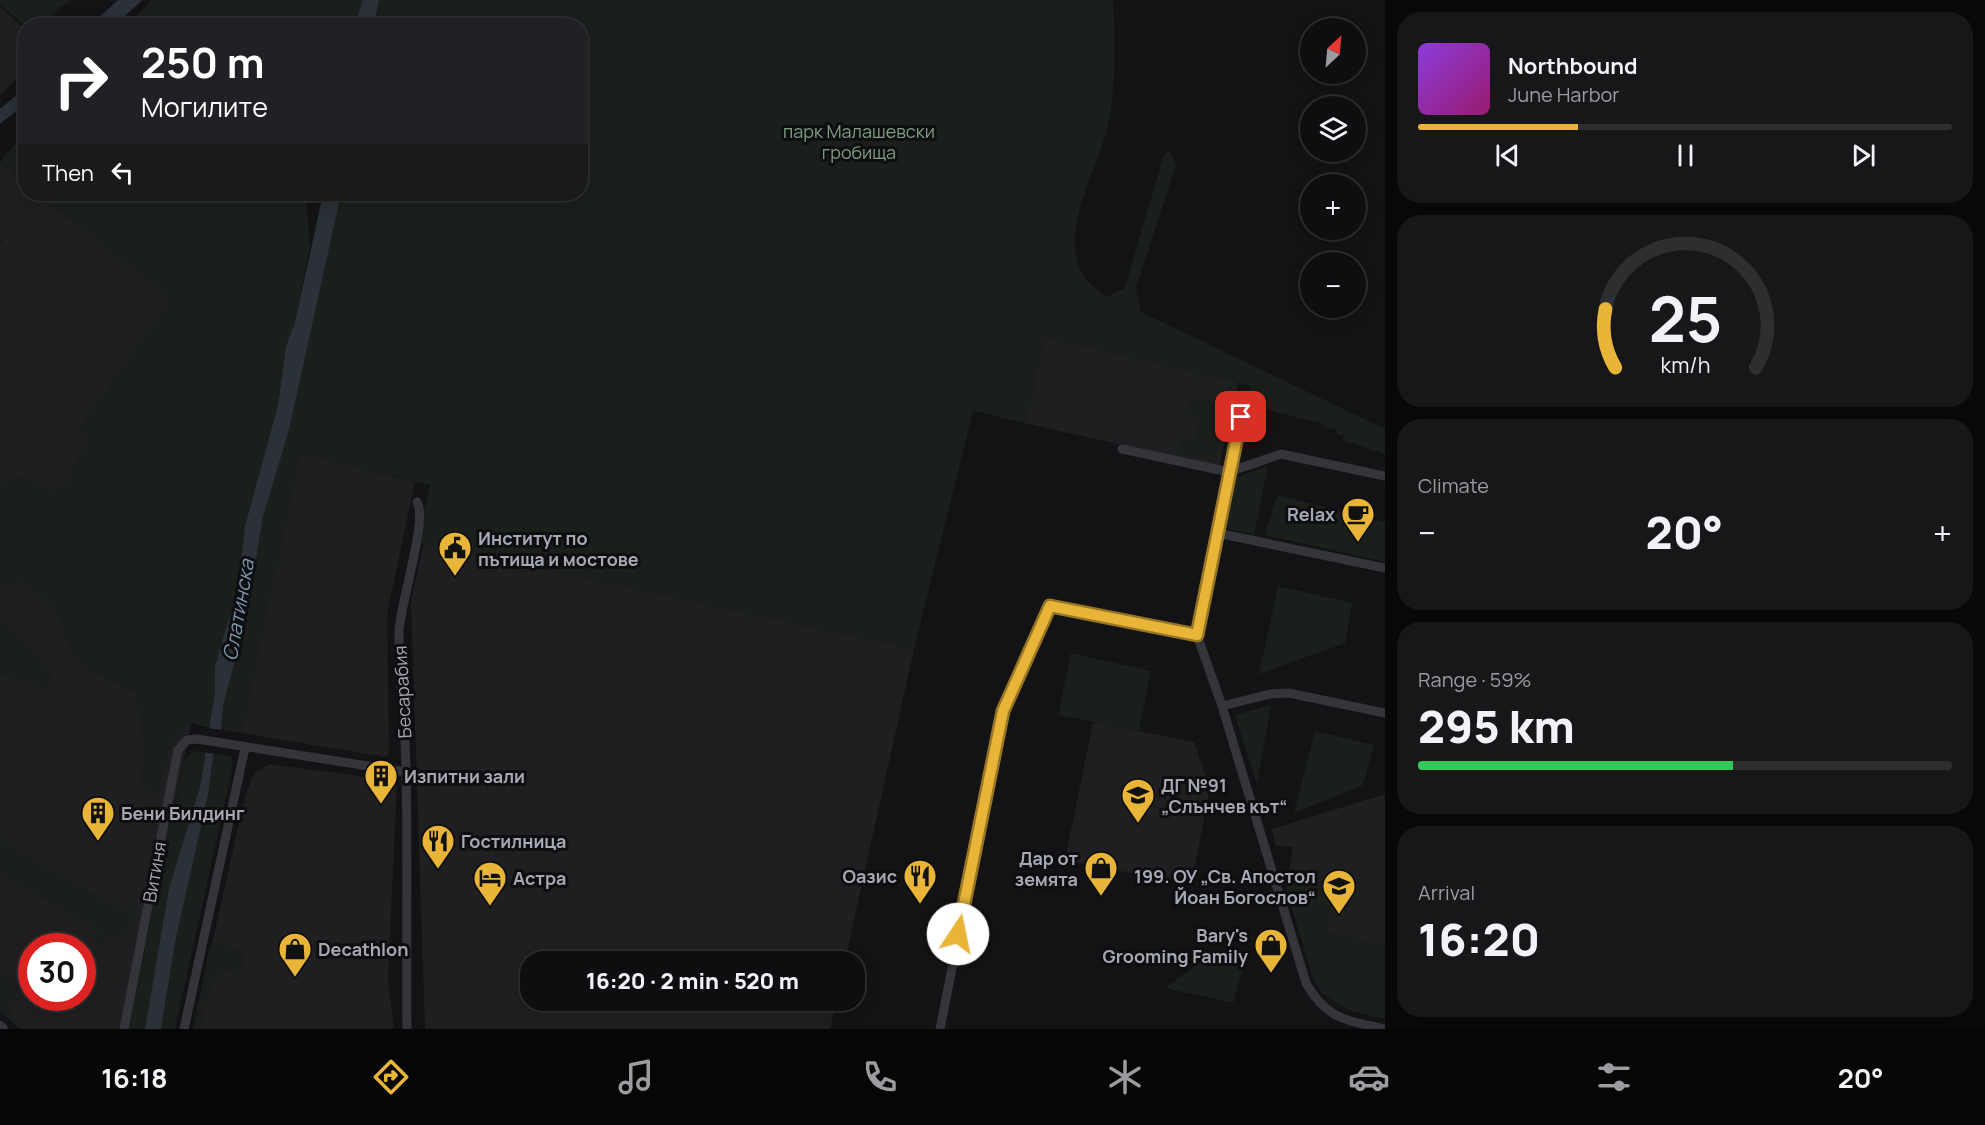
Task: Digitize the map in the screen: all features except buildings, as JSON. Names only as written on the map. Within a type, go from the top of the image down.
[{"type":"street","points":[[1241,417],[1197,635],[1222,706],[1306,983],[1316,1001],[1330,1014],[1385,1029]]},
{"type":"street","points":[[1122,449],[1230,472],[1281,454],[1385,476]]},
{"type":"street","name":"Бесарабия","points":[[407,1029],[406,772],[399,633],[401,609],[417,542],[421,507],[417,502]]},
{"type":"street","points":[[1217,533],[1385,568]]},
{"type":"street","points":[[940,1029],[1003,711],[1050,606],[1197,635]]},
{"type":"street","points":[[1222,706],[1270,694],[1289,693],[1385,713]]},
{"type":"street","name":"Витиня","points":[[124,1029],[178,750],[187,740],[197,739],[406,772]]},
{"type":"street","points":[[184,1029],[245,748]]},
{"type":"shaded area","points":[[0,7],[18,23],[18,78],[0,95]]},
{"type":"shaded area","points":[[0,162],[18,176],[18,201],[49,201],[172,299],[79,429],[91,438],[198,690],[128,1029],[20,1029],[0,1011],[0,243],[2,240],[0,238]]},
{"type":"shaded area","points":[[1044,337],[1238,382],[1219,467],[1025,423]]},
{"type":"shaded area","points":[[300,453],[415,482],[387,614],[389,752],[386,757],[241,733]]},
{"type":"shaded area","points":[[424,543],[914,649],[847,951],[520,951],[520,1011],[834,1011],[830,1029],[425,1029],[411,600]]},
{"type":"shaded area","name":"ДГ №91 „Слънчев кът“","points":[[1093,722],[1194,742],[1210,788],[1191,885],[1065,860]]},
{"type":"shaded area","points":[[269,764],[397,781],[388,980],[394,1029],[193,1029],[245,797],[254,773]]},
{"type":"shaded area","name":"199. ОУ „Св. Апостол Йоан Богослов“","points":[[1385,794],[1385,1019],[1350,1011],[1321,992],[1313,978],[1283,878],[1288,877],[1293,847],[1276,846],[1272,829]]},
{"type":"green space","points":[[0,0],[70,0],[48,18],[18,18],[18,20],[0,4]]},
{"type":"green space","name":"парк Малашевски гробища","points":[[152,0],[1113,0],[1114,75],[1109,120],[1083,198],[1075,238],[1076,258],[1083,275],[1106,297],[1125,288],[1164,154],[1170,152],[1176,165],[1136,288],[1141,312],[1385,429],[1385,454],[1343,440],[1344,436],[1337,434],[1337,430],[1324,427],[1324,424],[1263,409],[1257,401],[1257,396],[1249,394],[1251,386],[1044,337],[1025,423],[973,411],[914,649],[417,542],[430,485],[301,454],[241,733],[221,730],[223,706],[246,619],[263,517],[289,430],[339,201],[588,201],[588,18],[135,18]]},
{"type":"green space","points":[[18,141],[18,176],[0,162]]},
{"type":"green space","points":[[49,201],[307,201],[310,246],[295,322],[286,346],[278,405],[245,526],[238,588],[215,665],[215,691],[209,728],[192,723],[176,739],[165,764],[159,795],[144,786],[140,777],[145,751],[136,694],[92,672],[71,653],[58,615],[49,601],[18,581],[0,584],[0,486],[4,481],[23,476],[53,491],[71,479],[70,469],[91,438],[79,429],[171,299]]},
{"type":"green space","points":[[1190,398],[1228,408],[1215,461],[1177,453],[1181,439],[1194,442],[1199,417],[1186,414]]},
{"type":"green space","points":[[1268,466],[1254,535],[1228,529],[1225,524],[1234,478]]},
{"type":"green space","points":[[1277,495],[1384,522],[1385,518],[1385,562],[1265,535]]},
{"type":"green space","points":[[1278,586],[1352,603],[1345,643],[1259,674]]},
{"type":"green space","points":[[0,616],[41,657],[53,679],[48,689],[12,677],[0,677]]},
{"type":"green space","points":[[1071,653],[1151,671],[1139,731],[1058,715]]},
{"type":"green space","points":[[1271,705],[1257,784],[1235,715]]},
{"type":"green space","points":[[1315,731],[1374,745],[1363,785],[1294,813]]},
{"type":"green space","points":[[195,751],[205,752],[200,787],[169,888],[145,1029],[128,1029],[184,761]]},
{"type":"green space","points":[[213,754],[231,756],[233,764],[175,1029],[161,1029],[176,938],[208,795]]},
{"type":"green space","points":[[0,841],[127,913],[133,902],[138,905],[123,940],[112,936],[98,948],[96,947],[99,930],[0,874]]},
{"type":"green space","points":[[1283,878],[1334,890],[1327,932],[1385,945],[1385,1019],[1343,1007],[1319,988],[1313,978]]},
{"type":"green space","points":[[215,943],[245,952],[240,974],[224,971],[218,976],[210,989],[201,1029],[193,1029],[210,947]]},
{"type":"green space","points":[[1195,947],[1245,959],[1233,1003],[1165,988],[1195,966]]},
{"type":"green space","points":[[0,977],[18,986],[11,1006],[13,1017],[31,1029],[20,1029],[0,1011]]},
{"type":"water","points":[[118,0],[142,0],[123,18],[99,18]]},
{"type":"water","points":[[363,0],[379,0],[375,18],[357,18]]},
{"type":"water","points":[[18,94],[18,110],[0,124],[0,109]]},
{"type":"water","name":"Слатинска","points":[[321,201],[339,201],[289,430],[263,517],[246,619],[223,706],[221,730],[213,756],[208,795],[176,938],[161,1029],[145,1029],[169,888],[200,787],[215,691],[215,666],[238,588],[245,526],[278,405],[286,346],[295,322]]},
{"type":"pier","points":[[206,728],[224,730],[217,754],[202,752]]},
{"type":"place","name":"Relax","points":[[1358,543]]},
{"type":"place","name":"Институт по пътища и мостове","points":[[455,577]]},
{"type":"place","name":"Изпитни зали","points":[[381,805]]},
{"type":"place","name":"ДГ №91 „Слънчев кът“","points":[[1138,824]]},
{"type":"place","name":"Бени Билдинг","points":[[98,842]]},
{"type":"place","name":"Гостилница","points":[[438,870]]},
{"type":"place","name":"Дар от земята","points":[[1101,897]]},
{"type":"place","name":"Оазис","points":[[920,905]]},
{"type":"place","name":"Астра","points":[[490,907]]},
{"type":"place","name":"199. ОУ „Св. Апостол Йоан Богослов“","points":[[1339,915]]},
{"type":"place","name":"Bary's Grooming Family","points":[[1271,974]]},
{"type":"place","name":"Decathlon","points":[[295,978]]},
{"type":"route","points":[[958,934],[1003,711],[1050,606],[1197,635],[1241,417]]}]
